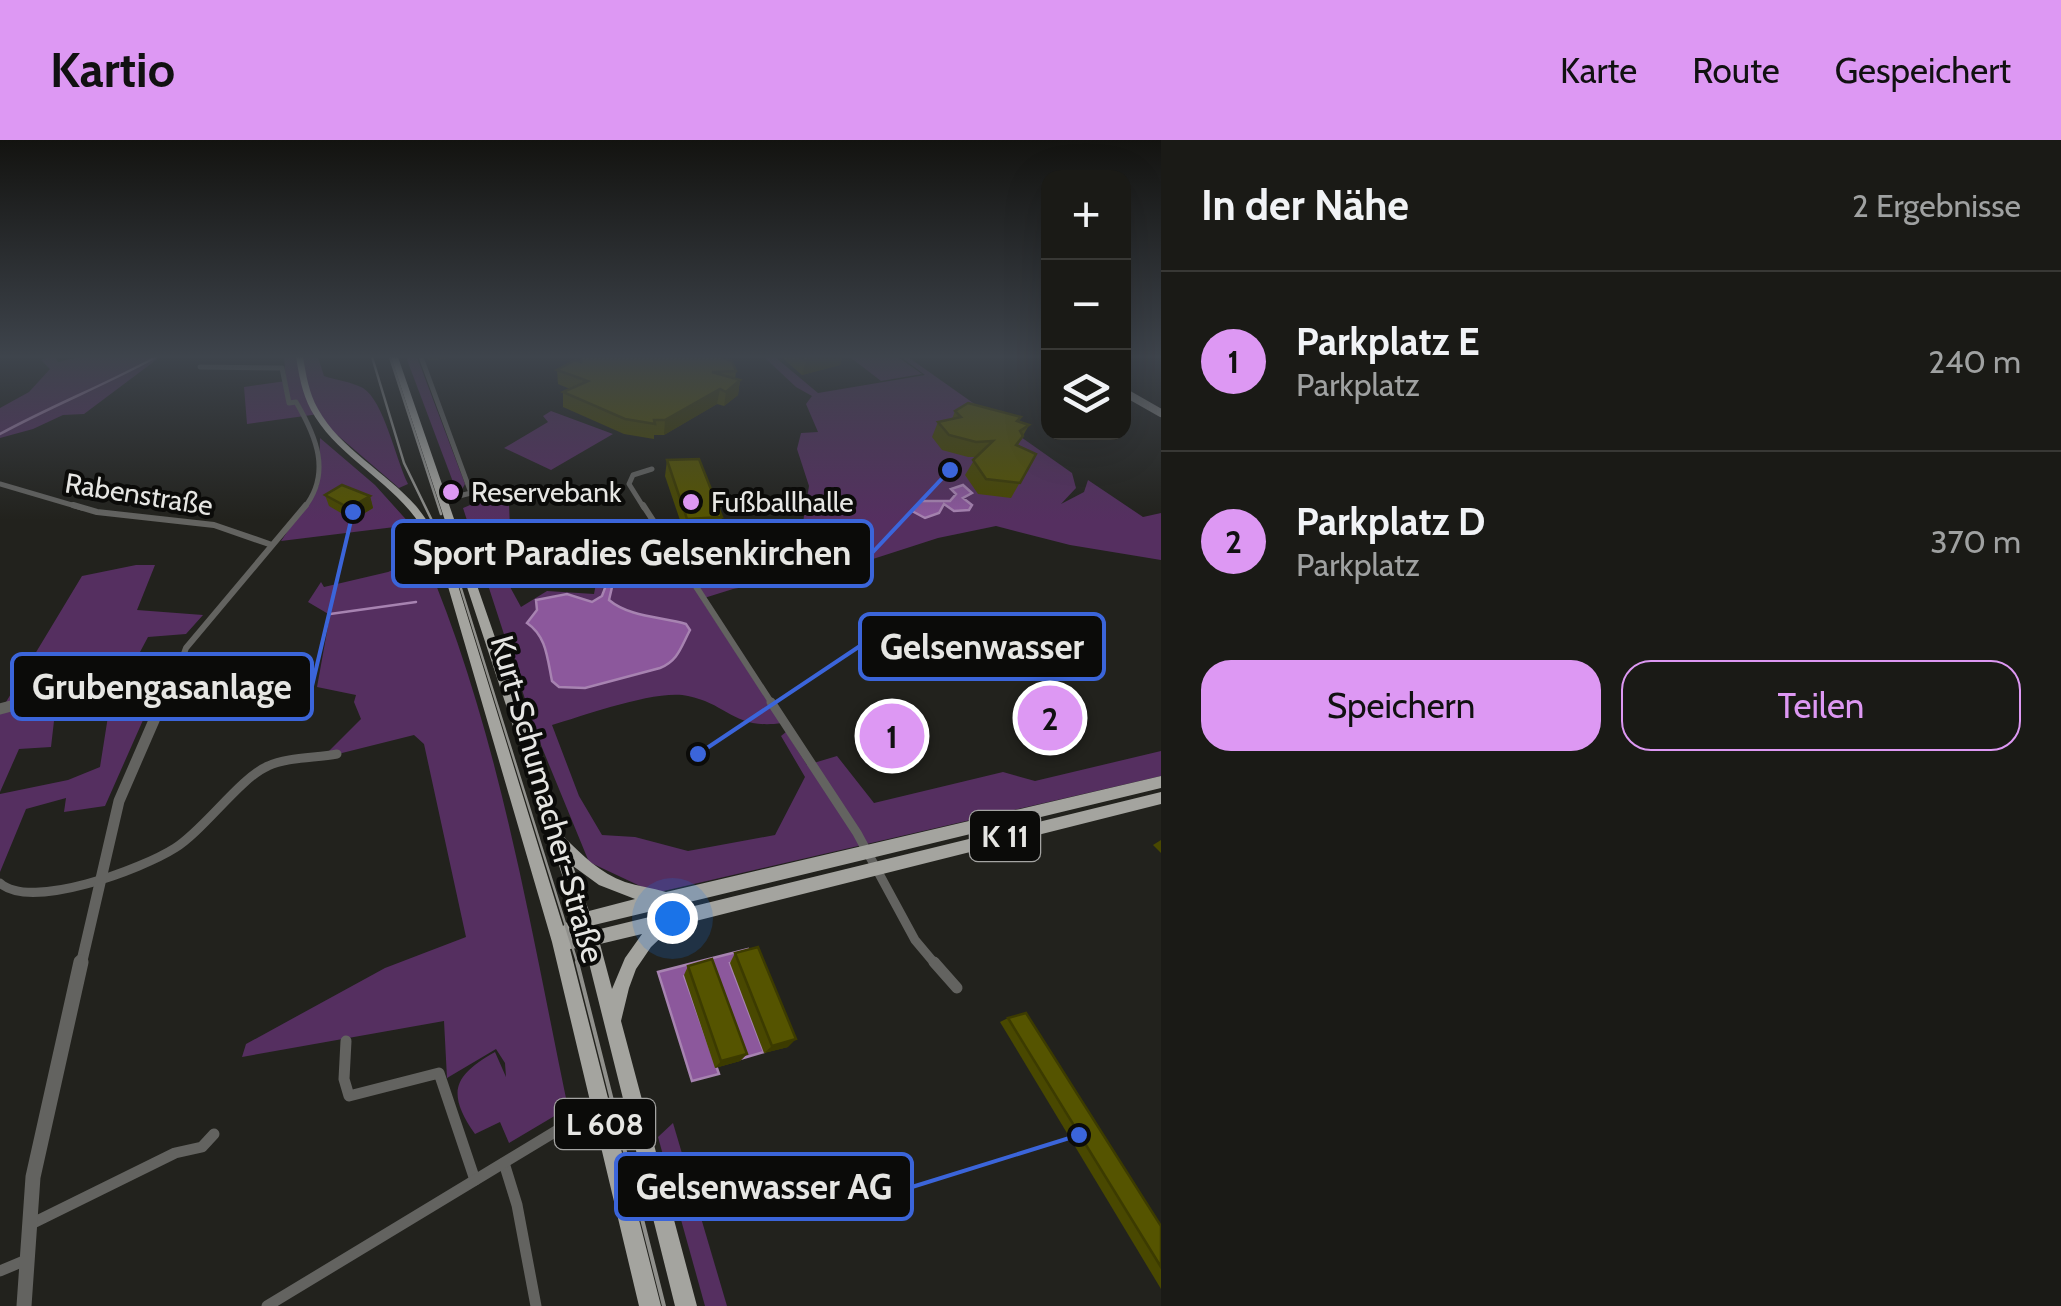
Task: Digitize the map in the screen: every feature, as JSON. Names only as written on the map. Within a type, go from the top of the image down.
[{"type":"main road","name":"Kurt-Schumacher-Straße","points":[[314,411],[322,426],[410,505],[425,523],[447,566],[560,942],[650,1306]]},
{"type":"main road","name":"Kurt-Schumacher-Straße","points":[[412,411],[590,938],[686,1306]]},
{"type":"main road","name":"K 11","points":[[560,942],[569,929],[584,920],[1161,782]]},
{"type":"main road","name":"K 11","points":[[560,942],[590,938],[1161,798]]},
{"type":"main road","points":[[557,839],[594,876],[631,893],[668,898]]},
{"type":"main road","points":[[614,1023],[618,993],[631,958],[646,938],[674,916]]},
{"type":"street","points":[[164,686],[176,675],[186,648],[312,497],[319,478],[314,433],[301,411]]},
{"type":"street","points":[[441,411],[472,493]]},
{"type":"street","points":[[652,469],[633,475],[629,484],[867,852],[915,940],[957,988]]},
{"type":"street","name":"Rabenstraße","points":[[0,484],[97,512],[214,526],[272,545]]},
{"type":"street","points":[[439,490],[456,498],[472,493]]},
{"type":"street","points":[[449,518],[454,506],[472,493]]},
{"type":"street","points":[[0,709],[67,692],[144,683],[164,686]]},
{"type":"street","points":[[24,1306],[28,1226],[42,1131],[118,801],[166,696],[164,686]]},
{"type":"street","points":[[0,883],[10,891],[35,895],[100,879],[174,848],[266,766],[336,754]]},
{"type":"street","points":[[346,1041],[344,1079],[348,1096],[439,1072],[475,1180]]},
{"type":"street","points":[[267,1306],[283,1301],[586,1114]]},
{"type":"street","points":[[28,1226],[175,1153],[202,1147],[214,1134]]},
{"type":"street","points":[[504,1163],[518,1205],[536,1306]]},
{"type":"street","points":[[0,1271],[26,1260]]},
{"type":"shaded area","points":[[0,411],[87,411],[63,415],[0,438]]},
{"type":"shaded area","points":[[246,411],[380,411],[408,484],[399,488],[328,427],[319,414],[247,424]]},
{"type":"shaded area","points":[[426,411],[438,411],[465,484],[461,491],[456,490]]},
{"type":"shaded area","points":[[552,411],[613,434],[551,470],[504,448],[548,422],[543,416]]},
{"type":"shaded area","points":[[809,411],[985,411],[1072,473],[1076,488],[1061,504],[1084,492],[1088,480],[1143,517],[1161,513],[1161,560],[1070,545],[996,526],[938,538],[842,569],[733,589],[701,599],[782,723],[753,723],[702,700],[674,695],[639,700],[552,725],[579,796],[602,835],[635,837],[688,851],[775,835],[805,777],[781,736],[786,732],[807,765],[837,756],[874,803],[1003,772],[1035,781],[1161,751],[1161,776],[655,893],[589,862],[536,733],[463,508],[489,497],[509,503],[510,529],[516,541],[501,550],[486,543],[521,607],[547,591],[594,594],[600,563],[662,555],[699,566],[787,560],[798,552],[809,486],[797,449],[801,433],[818,432]],"holes":[[[603,588],[610,600],[635,613],[681,626],[689,630],[687,635],[678,651],[660,667],[594,684],[559,687],[539,632],[537,609],[549,598],[561,595],[592,602],[602,596]]]},
{"type":"shaded area","points":[[320,438],[375,485],[411,525],[281,541],[319,485]]},
{"type":"shaded area","points":[[963,485],[972,493],[963,498],[972,505],[969,510],[954,511],[944,504],[939,513],[925,518],[912,511],[921,501],[950,501],[956,494],[951,489]]},
{"type":"shaded area","points":[[411,527],[440,595],[487,739],[523,887],[568,1108],[509,1143],[500,1122],[475,1134],[458,1095],[463,1077],[481,1060],[495,1052],[506,1077],[505,1063],[496,1049],[447,1078],[444,1021],[242,1057],[246,1044],[385,968],[466,937],[424,744],[414,735],[322,758],[361,719],[354,702],[356,695],[317,687],[330,615],[308,602],[321,582],[324,587],[388,572],[411,562],[400,530]]},
{"type":"shaded area","points":[[155,565],[137,610],[203,615],[186,634],[148,637],[124,682],[101,686],[85,713],[54,721],[51,747],[19,749],[0,792],[0,712],[82,576]]},
{"type":"shaded area","points":[[606,585],[612,587],[609,600],[617,606],[686,624],[690,630],[675,657],[660,668],[585,688],[559,687],[552,681],[542,640],[527,623],[537,610],[536,600],[567,594],[592,602],[602,596]]},
{"type":"shaded area","points":[[103,693],[155,693],[105,806],[64,812],[66,798],[26,809],[0,872],[0,794],[68,780],[100,767],[109,710],[92,712]]},
{"type":"shaded area","points":[[748,949],[751,957],[730,963],[764,1052],[740,1059],[684,975],[719,1074],[692,1081],[658,972]]},
{"type":"shaded area","points":[[673,1123],[727,1306],[705,1306],[658,1137]]},
{"type":"building","points":[[608,411],[680,411],[665,420],[654,420],[655,424]]},
{"type":"building","points":[[955,411],[1000,411],[1021,417],[1017,421],[1029,425],[1020,431],[1023,436],[1016,445],[1036,454],[1020,483],[986,479],[973,460],[993,441],[976,442],[949,435],[938,422],[961,417]]},
{"type":"building","points":[[699,459],[722,517],[687,519],[667,460]]},
{"type":"building","points":[[342,485],[370,496],[349,508],[325,495]]},
{"type":"building","points":[[758,947],[796,1039],[772,1046],[735,953]]},
{"type":"building","points":[[712,959],[747,1054],[721,1061],[688,966]]},
{"type":"building","points":[[1026,1013],[1161,1226],[1161,1267],[1008,1018]]},
{"type":"waterway","points":[[0,434],[46,411]]},
{"type":"waterway","points":[[330,614],[416,602]]},
{"type":"tram line","points":[[388,411],[404,463],[454,566],[578,965]]},
{"type":"tram line","points":[[408,411],[441,514]]},
{"type":"tram line","points":[[577,962],[664,1306]]},
{"type":"place","name":"Sport Paradies Gelsenkirchen","points":[[950,470]]},
{"type":"place","name":"Reservebank","points":[[451,492]]},
{"type":"place","name":"Fußballhalle","points":[[691,502]]},
{"type":"place","name":"Grubengasanlage","points":[[353,512]]},
{"type":"place","name":"Parkplatz D","points":[[1050,718]]},
{"type":"place","name":"Parkplatz E","points":[[892,736]]},
{"type":"place","name":"Gelsenwasser","points":[[698,754]]},
{"type":"place","name":"Gelsenwasser AG","points":[[1079,1135]]}]
